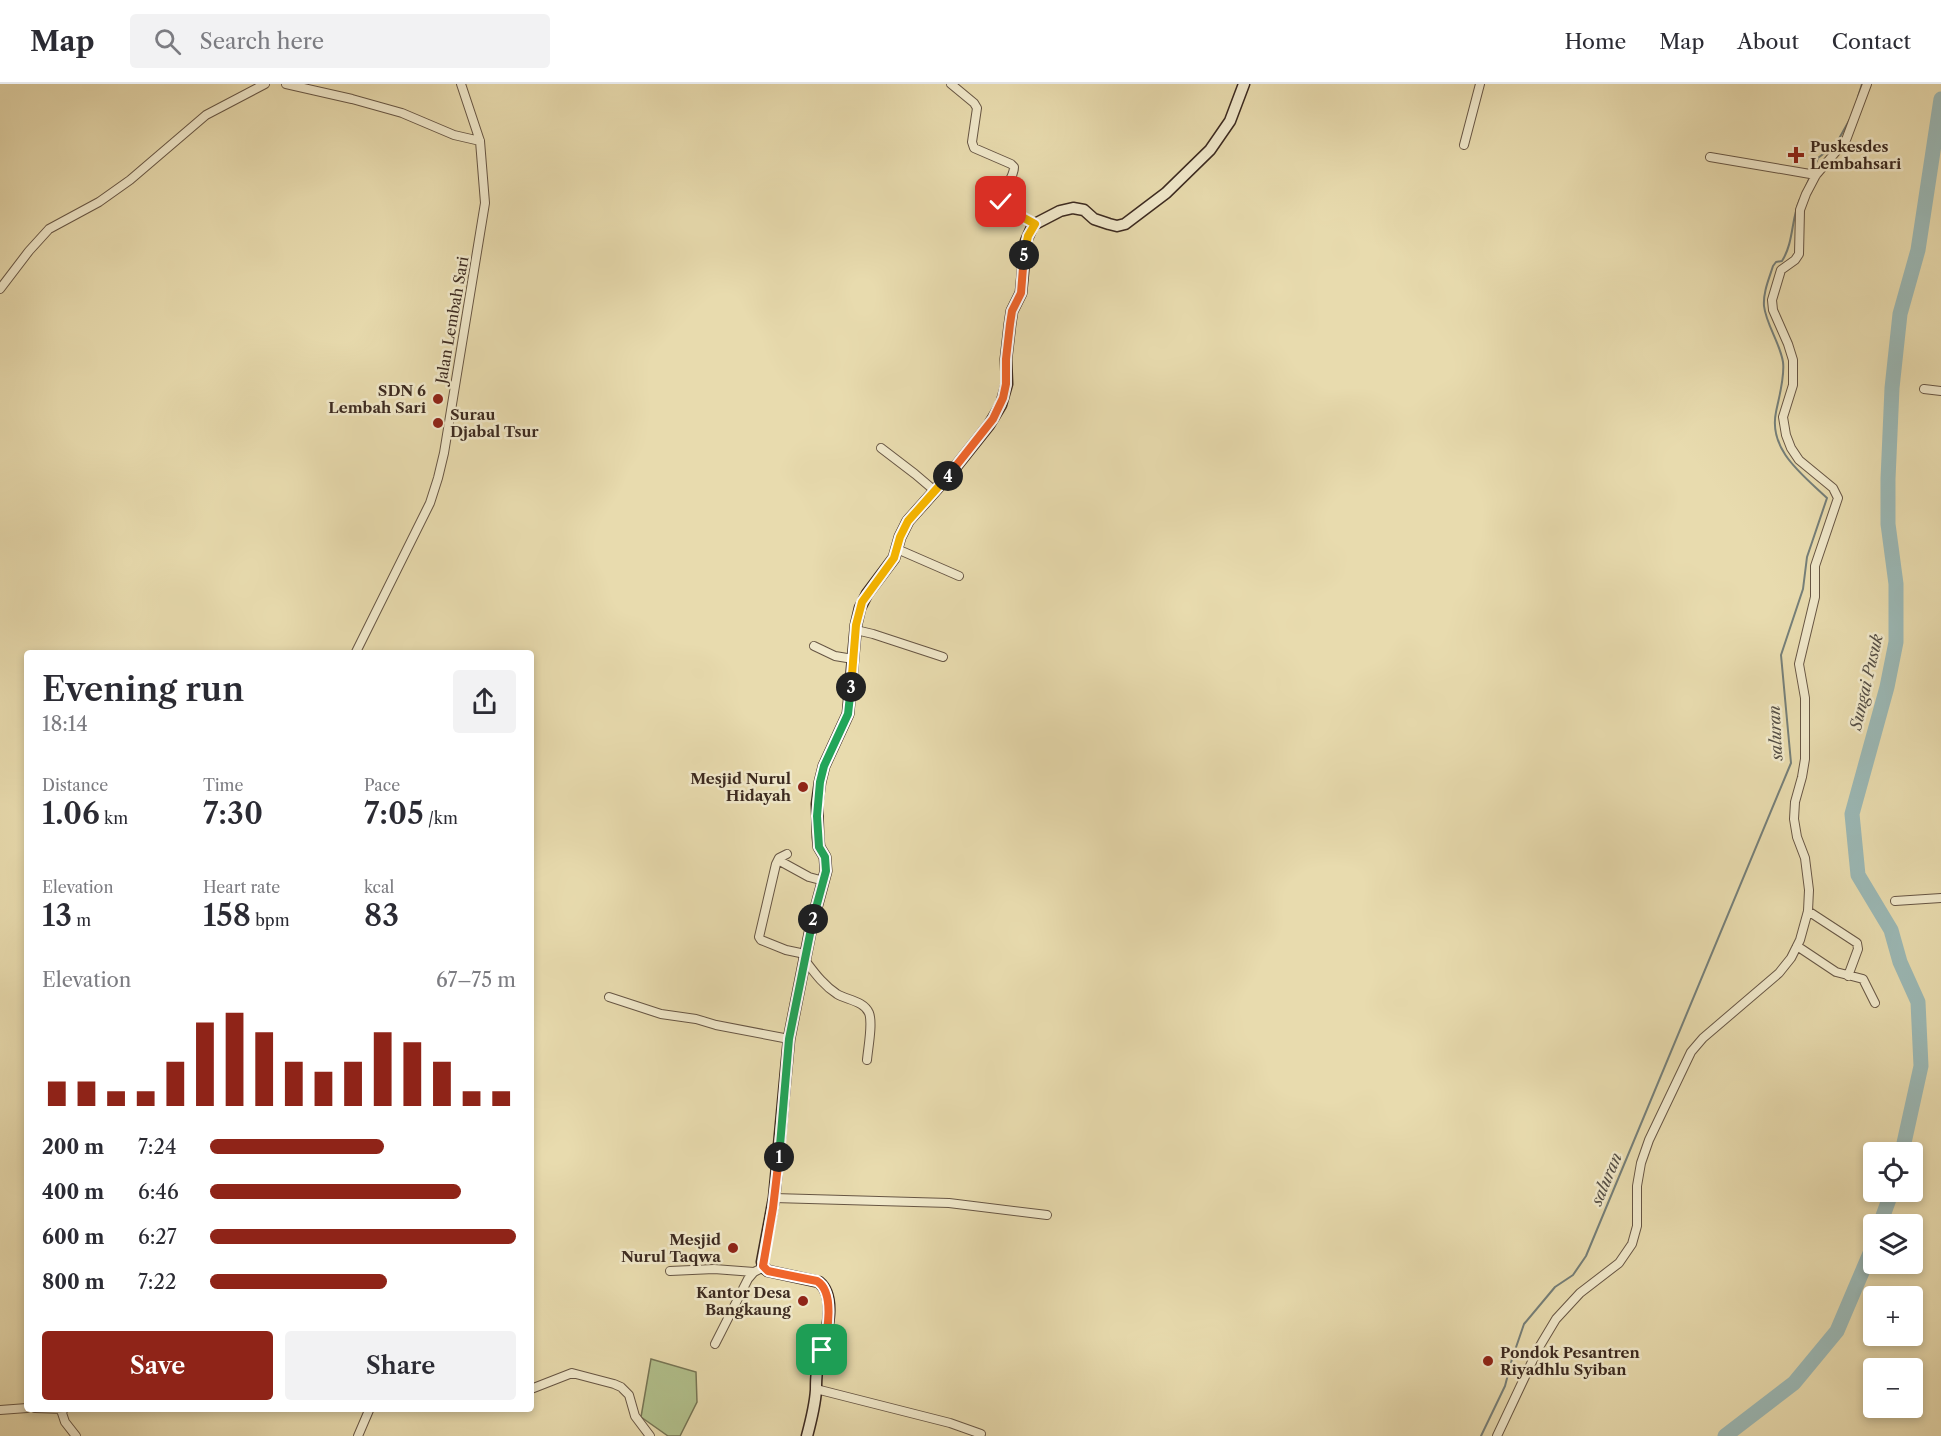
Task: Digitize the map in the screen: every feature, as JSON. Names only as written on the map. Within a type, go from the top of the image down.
[{"type":"street","points":[[0,289],[49,229],[99,202],[130,180],[206,115],[265,84]]},
{"type":"street","points":[[286,84],[402,113],[454,135],[480,141]]},
{"type":"street","name":"Jalan Lembah Sari","points":[[358,650],[430,503],[438,478],[484,213],[485,193],[480,141],[461,84]]},
{"type":"street","points":[[951,84],[974,102],[977,108],[972,142],[974,148],[1014,167],[1014,173],[1001,196],[1001,203],[1035,224]]},
{"type":"street","points":[[715,1344],[743,1286],[759,1269],[762,1260],[774,1198],[789,1039],[805,956],[824,881],[826,864],[819,847],[818,793],[824,766],[848,714],[856,630],[862,602],[892,562],[908,521],[989,425],[997,412],[1006,384],[1012,311],[1021,293],[1026,242],[1035,224],[1060,211],[1073,208],[1084,210],[1094,219],[1109,224],[1117,226],[1125,224],[1166,193],[1210,150],[1230,121],[1244,84]]},
{"type":"street","points":[[1464,145],[1480,84]]},
{"type":"street","points":[[1497,1436],[1538,1349],[1556,1319],[1588,1286],[1613,1269],[1629,1250],[1637,1226],[1636,1186],[1644,1151],[1691,1052],[1703,1038],[1779,973],[1804,931],[1809,890],[1804,852],[1795,832],[1794,819],[1795,802],[1805,759],[1805,698],[1799,664],[1815,597],[1815,566],[1838,498],[1833,488],[1799,460],[1786,435],[1784,417],[1793,385],[1793,360],[1773,310],[1772,300],[1781,270],[1800,254],[1800,210],[1812,174],[1846,140],[1867,84]]},
{"type":"street","points":[[1710,157],[1812,174]]},
{"type":"street","points":[[1924,389],[1941,391]]},
{"type":"street","points":[[881,448],[934,491]]},
{"type":"street","points":[[897,549],[959,576]]},
{"type":"street","points":[[856,630],[943,657]]},
{"type":"street","points":[[814,646],[835,656],[854,659]]},
{"type":"street","points":[[787,854],[778,860],[767,897],[759,937],[761,940],[805,956],[821,981],[830,989],[868,1010],[870,1017],[867,1060]]},
{"type":"street","points":[[778,860],[809,877],[824,881]]},
{"type":"street","points":[[1895,901],[1941,898]]},
{"type":"street","points":[[1808,911],[1857,943],[1858,949],[1848,975]]},
{"type":"street","points":[[1797,946],[1836,972],[1865,980],[1875,1004]]},
{"type":"street","points":[[609,997],[661,1014],[696,1019],[789,1039]]},
{"type":"street","points":[[774,1198],[949,1203],[1047,1215]]},
{"type":"street","points":[[670,1271],[759,1269],[817,1281],[823,1286],[828,1299],[826,1340],[816,1374],[814,1411],[807,1436]]},
{"type":"street","points":[[534,1388],[572,1373],[614,1384],[627,1392],[635,1416],[650,1436]]},
{"type":"street","points":[[816,1389],[950,1423],[981,1434]]},
{"type":"street","points":[[0,1410],[24,1408]]},
{"type":"street","points":[[63,1412],[65,1422],[76,1436]]},
{"type":"street","points":[[358,1436],[368,1412]]},
{"type":"green space","points":[[651,1359],[696,1372],[697,1402],[680,1436],[668,1436],[641,1417]]},
{"type":"waterway","name":"saluran","points":[[1858,97],[1862,84]]},
{"type":"waterway","name":"Sungai Pusuk","points":[[1904,1142],[1921,1066],[1918,1002],[1900,962],[1891,930],[1858,875],[1852,814],[1887,687],[1896,642],[1896,584],[1888,524],[1892,388],[1900,314],[1918,250],[1941,99]]},
{"type":"waterway","name":"saluran","points":[[1812,172],[1818,158],[1836,144],[1850,119]]},
{"type":"waterway","name":"saluran","points":[[1805,189],[1810,177]]},
{"type":"waterway","name":"saluran","points":[[1481,1436],[1505,1386],[1524,1324],[1555,1287],[1573,1275],[1586,1256],[1791,763],[1781,655],[1803,589],[1807,557],[1827,498],[1798,471],[1782,450],[1777,438],[1776,412],[1783,362],[1767,320],[1764,301],[1773,266],[1776,262],[1782,261],[1789,246],[1800,199]]},
{"type":"waterway","name":"Sungai Pusuk","points":[[1884,1214],[1888,1202]]},
{"type":"waterway","name":"Sungai Pusuk","points":[[1725,1436],[1794,1383],[1837,1331],[1863,1270]]},
{"type":"place","name":"Puskesdes Lembahsari","points":[[1796,155]]},
{"type":"place","name":"SDN 6 Lembah Sari","points":[[438,399]]},
{"type":"place","name":"Surau Djabal Tsur","points":[[438,423]]},
{"type":"place","name":"Mesjid Nurul Hidayah","points":[[803,787]]},
{"type":"place","name":"Mesjid Nurul Taqwa","points":[[733,1248]]},
{"type":"place","name":"Kantor Desa Bangkaung","points":[[803,1301]]},
{"type":"place","name":"Pondok Pesantren Riyadhlu Syiban","points":[[1488,1361]]},
{"type":"route","points":[[822,1350],[826,1340],[828,1310],[828,1299],[823,1285],[817,1281],[768,1271],[762,1262],[773,1208],[789,1039],[812,923],[826,871],[825,857],[819,847],[817,804],[820,782],[824,766],[846,721],[850,707],[856,625],[862,602],[894,558],[900,537],[908,521],[989,425],[1003,398],[1012,311],[1021,293],[1026,242],[1035,224],[1004,207],[1001,202]]}]
